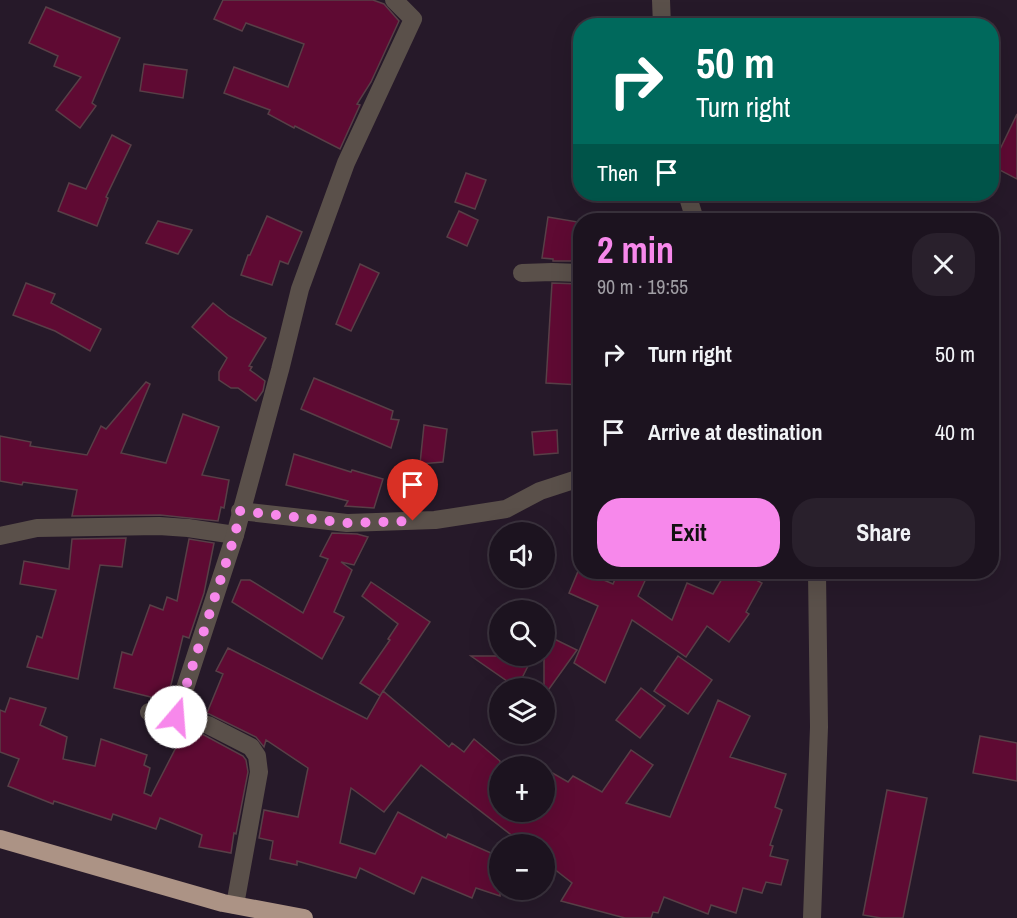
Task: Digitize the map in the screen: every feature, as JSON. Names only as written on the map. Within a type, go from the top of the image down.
[{"type":"highway","points":[[0,839],[236,905],[304,918]]},
{"type":"street","points":[[176,717],[235,535],[300,289],[346,164],[413,19],[394,0]]},
{"type":"street","points":[[661,0],[662,18]]},
{"type":"street","points":[[522,273],[573,273]]},
{"type":"street","points":[[240,511],[347,523],[435,520],[506,508],[540,491],[573,480]]},
{"type":"street","points":[[0,536],[37,528],[159,526],[235,535]]},
{"type":"street","points":[[812,918],[819,727],[817,579]]},
{"type":"street","points":[[149,712],[208,725],[251,747],[257,756],[259,772],[236,905]]},
{"type":"building","points":[[223,0],[373,0],[384,4],[399,21],[371,82],[357,104],[360,105],[340,149],[268,114],[270,110],[224,93],[234,67],[288,87],[304,44],[246,23],[242,31],[214,19]]},
{"type":"building","points":[[46,7],[120,38],[92,103],[96,106],[80,128],[56,110],[81,77],[54,66],[58,56],[29,43]]},
{"type":"building","points":[[144,64],[187,70],[183,98],[140,91]]},
{"type":"building","points":[[1017,114],[1017,179],[999,170],[999,151]]},
{"type":"building","points":[[112,135],[131,145],[106,197],[108,198],[97,226],[58,211],[69,183],[86,189]]},
{"type":"building","points":[[466,173],[486,180],[475,209],[455,202]]},
{"type":"building","points":[[459,211],[478,220],[467,246],[447,237]]},
{"type":"building","points":[[267,216],[302,232],[288,264],[280,261],[272,285],[241,275]]},
{"type":"building","points":[[548,217],[573,221],[572,261],[553,261],[553,259],[542,258]]},
{"type":"building","points":[[158,221],[192,230],[178,254],[146,243]]},
{"type":"building","points":[[360,264],[379,273],[351,331],[336,324]]},
{"type":"building","points":[[26,283],[55,294],[51,303],[101,329],[90,351],[55,331],[13,315]]},
{"type":"building","points":[[552,283],[573,284],[573,385],[546,383]]},
{"type":"building","points":[[213,303],[229,316],[266,338],[249,366],[252,367],[250,370],[265,381],[263,391],[256,401],[238,388],[231,388],[219,380],[219,372],[227,358],[192,327]]},
{"type":"building","points":[[314,378],[393,411],[391,419],[399,420],[391,448],[301,409]]},
{"type":"building","points":[[146,382],[150,384],[121,453],[166,463],[183,414],[219,427],[202,475],[229,480],[224,508],[221,507],[218,521],[160,515],[72,516],[77,490],[0,481],[0,436],[31,442],[30,446],[87,455],[101,426],[106,429]]},
{"type":"building","points":[[424,425],[447,429],[443,462],[420,464]]},
{"type":"building","points":[[557,430],[558,453],[534,455],[532,432]]},
{"type":"building","points":[[294,454],[351,472],[352,470],[383,479],[374,508],[345,506],[348,501],[286,485]]},
{"type":"building","points":[[332,533],[368,537],[354,565],[341,562],[352,570],[334,612],[344,617],[322,659],[232,602],[241,580],[250,580],[303,613],[328,559],[320,556]]},
{"type":"building","points":[[126,538],[122,567],[100,565],[78,679],[27,667],[37,636],[42,638],[56,590],[20,584],[24,561],[69,569],[72,539]]},
{"type":"building","points":[[189,539],[214,543],[204,593],[189,638],[183,636],[167,701],[114,688],[122,652],[132,655],[150,605],[163,610],[167,597],[177,601]]},
{"type":"building","points":[[575,579],[601,579],[613,584],[615,579],[646,579],[638,596],[672,620],[687,583],[713,594],[722,579],[754,579],[762,583],[746,612],[749,614],[729,642],[707,626],[686,657],[632,620],[605,683],[574,663],[598,606],[569,593]]},
{"type":"building","points":[[371,582],[430,622],[380,696],[360,683],[390,640],[388,639],[398,624],[362,596]]},
{"type":"building","points":[[555,639],[577,650],[555,681],[555,678],[544,678],[544,666],[555,666]]},
{"type":"building","points":[[228,648],[367,719],[383,691],[449,747],[452,743],[464,752],[474,739],[494,756],[489,756],[489,818],[421,765],[384,812],[351,788],[340,843],[375,854],[398,812],[446,838],[448,834],[489,852],[489,892],[476,888],[472,898],[422,877],[414,894],[360,868],[356,878],[297,861],[297,865],[270,859],[273,841],[259,838],[264,810],[298,817],[308,768],[266,740],[264,747],[256,737],[207,713],[223,674],[216,671]]},
{"type":"building","points":[[471,656],[489,656],[489,666],[528,666],[522,678],[503,678]]},
{"type":"building","points":[[678,656],[712,680],[688,714],[654,691]]},
{"type":"building","points":[[641,688],[665,706],[640,738],[616,720]]},
{"type":"building","points":[[10,698],[46,708],[40,725],[67,737],[63,759],[95,766],[101,739],[147,755],[144,765],[150,768],[144,793],[151,796],[185,730],[204,735],[243,756],[248,772],[231,853],[199,847],[202,835],[160,818],[156,829],[113,814],[111,820],[54,801],[53,804],[8,786],[19,759],[0,752],[0,710],[5,712]]},
{"type":"building","points":[[718,700],[750,716],[730,757],[786,774],[775,807],[782,810],[770,845],[773,846],[770,856],[788,860],[781,885],[766,882],[762,893],[743,888],[736,913],[711,905],[708,914],[664,897],[658,913],[653,912],[651,918],[625,918],[561,901],[572,883],[555,870],[555,834],[510,834],[495,822],[555,822],[555,774],[568,782],[573,776],[602,792],[631,750],[653,765],[626,803],[670,817]]},
{"type":"building","points":[[980,736],[1017,743],[1017,781],[973,773]]},
{"type":"building","points":[[887,790],[927,798],[903,918],[863,915]]},
{"type":"route","points":[[176,717],[235,535],[240,511],[347,523],[413,521]]}]
